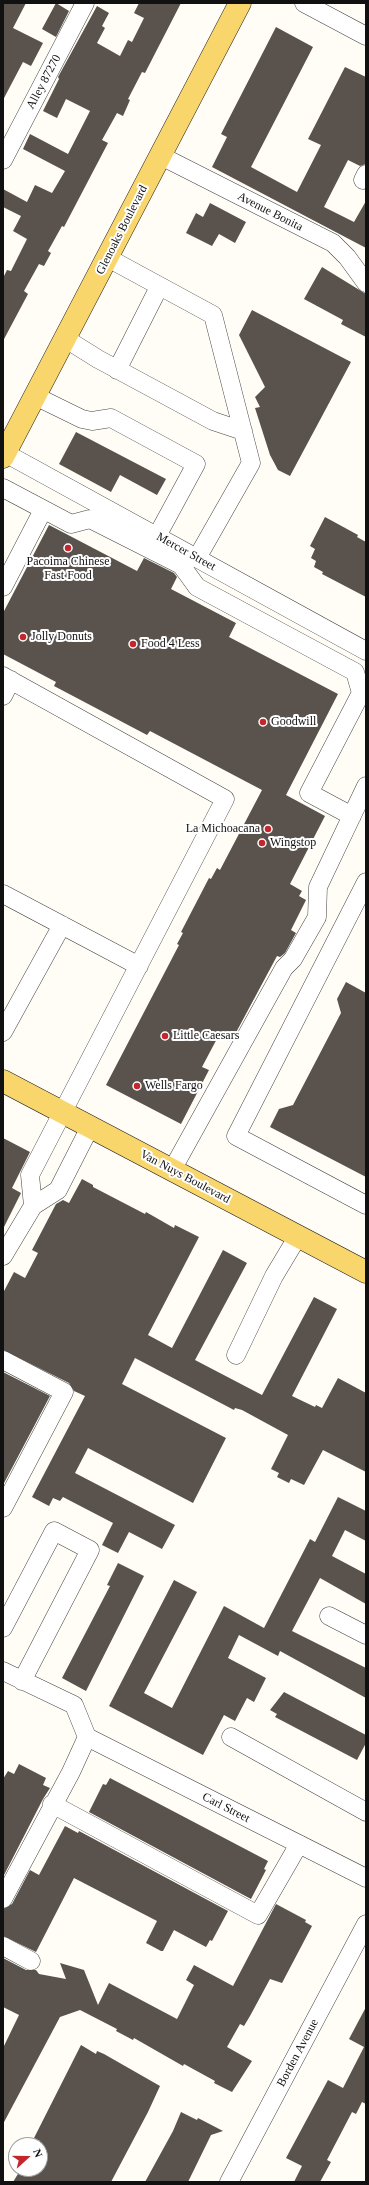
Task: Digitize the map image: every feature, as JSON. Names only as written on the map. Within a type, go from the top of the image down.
[{"type":"main road","name":"Glenoaks Boulevard","points":[[4,455],[66,339],[240,3]]},
{"type":"main road","name":"Van Nuys Boulevard","points":[[3,1081],[366,1272]]},
{"type":"street","name":"Alley 87270","points":[[3,160],[85,3]]},
{"type":"street","points":[[304,3],[366,36]]},
{"type":"street","name":"Avenue Bonita","points":[[161,156],[333,243],[347,257],[366,283]]},
{"type":"street","points":[[108,258],[213,315],[251,463],[197,558]]},
{"type":"street","points":[[117,370],[159,287]]},
{"type":"street","points":[[66,339],[117,370],[213,421],[243,431]]},
{"type":"street","points":[[35,396],[82,419],[92,421],[111,418],[196,464],[157,536]]},
{"type":"street","name":"Mercer Street","points":[[4,455],[157,536],[366,651]]},
{"type":"street","points":[[3,488],[71,524],[90,519],[181,565],[197,587],[355,672],[363,695],[309,793],[352,816]]},
{"type":"street","points":[[3,587],[43,510]]},
{"type":"street","points":[[6,684],[225,799],[30,1175],[33,1206]]},
{"type":"street","points":[[172,1170],[280,974],[293,959],[317,917],[318,887],[366,786]]},
{"type":"street","points":[[366,882],[236,1136],[366,1205]]},
{"type":"street","points":[[3,894],[139,966]]},
{"type":"street","points":[[5,1026],[62,925]]},
{"type":"street","points":[[3,1256],[33,1206],[58,1190],[90,1127]]},
{"type":"street","points":[[236,1355],[274,1276],[298,1236]]},
{"type":"street","points":[[3,1360],[64,1392],[3,1508]]},
{"type":"street","points":[[3,1628],[54,1531],[90,1550],[22,1681]]},
{"type":"street","points":[[329,1616],[366,1635]]},
{"type":"street","points":[[3,1671],[74,1706],[87,1737],[71,1772],[52,1804],[3,1899]]},
{"type":"street","name":"Carl Street","points":[[87,1737],[366,1878]]},
{"type":"street","points":[[231,1737],[366,1812]]},
{"type":"street","points":[[52,1804],[258,1915],[299,1844]]},
{"type":"street","name":"Borden Avenue","points":[[229,2182],[366,1924]]},
{"type":"street","points":[[3,1946],[31,1961]]},
{"type":"building","points":[[3,3],[26,3],[13,28],[43,43],[31,66],[23,62],[3,100]]},
{"type":"building","points":[[56,3],[69,11],[56,37],[42,29]]},
{"type":"building","points":[[139,3],[181,3],[145,73],[142,72],[128,99],[130,100],[123,116],[117,113],[102,140],[108,143],[64,227],[62,226],[48,251],[51,253],[44,266],[39,264],[24,291],[28,294],[3,341],[3,278],[7,270],[11,271],[27,239],[13,231],[21,216],[3,207],[3,189],[27,202],[35,185],[52,193],[65,171],[23,149],[30,134],[68,154],[90,111],[66,99],[57,118],[43,111],[59,79],[58,77],[97,6],[109,13],[102,26],[105,28],[97,43],[120,56],[128,40],[132,42],[144,18],[134,13]]},
{"type":"building","points":[[276,27],[313,47],[251,167],[297,192],[321,145],[308,139],[345,67],[366,77],[366,164],[360,166],[348,160],[324,207],[354,222],[366,201],[366,248],[212,167],[227,137],[221,134]]},
{"type":"building","points":[[210,203],[246,222],[235,243],[219,234],[212,246],[186,233],[196,213],[203,217]]},
{"type":"building","points":[[322,267],[366,294],[366,337],[341,324],[343,320],[304,299]]},
{"type":"building","points":[[252,310],[351,362],[290,476],[278,470],[270,455],[255,408],[260,407],[255,397],[265,387],[239,335]]},
{"type":"building","points":[[76,432],[166,479],[157,495],[120,475],[111,492],[59,464]]},
{"type":"building","points":[[325,517],[358,535],[357,537],[366,542],[366,597],[322,574],[323,572],[314,567],[316,561],[311,558],[315,549],[310,546]]},
{"type":"building","points":[[49,525],[137,571],[144,558],[174,573],[177,577],[171,589],[236,623],[229,637],[338,694],[286,795],[325,816],[290,884],[302,891],[299,896],[306,900],[291,930],[296,933],[285,953],[280,957],[277,956],[232,1040],[220,1033],[202,1067],[209,1070],[181,1124],[106,1085],[179,945],[177,944],[183,933],[181,932],[209,878],[211,879],[217,868],[220,870],[262,790],[150,731],[147,735],[54,686],[56,682],[3,654],[3,613]]},
{"type":"building","points":[[346,982],[366,993],[366,1177],[270,1127],[279,1109],[293,1105],[341,1013],[337,999]]},
{"type":"building","points":[[3,1138],[30,1152],[12,1188],[21,1193],[3,1229]]},
{"type":"building","points":[[82,1179],[93,1185],[93,1187],[145,1214],[146,1212],[174,1228],[175,1225],[199,1237],[148,1335],[172,1348],[223,1250],[247,1263],[195,1360],[262,1395],[314,1297],[337,1309],[292,1396],[315,1407],[316,1405],[322,1408],[338,1378],[366,1393],[366,1472],[323,1450],[304,1485],[291,1479],[289,1483],[277,1477],[279,1473],[271,1469],[288,1435],[242,1410],[235,1408],[234,1410],[135,1358],[122,1384],[226,1438],[193,1503],[88,1448],[75,1473],[175,1525],[162,1549],[129,1532],[118,1553],[102,1545],[113,1523],[63,1497],[60,1501],[53,1498],[49,1506],[32,1497],[85,1396],[74,1391],[69,1383],[3,1350],[3,1293],[14,1272],[25,1278],[38,1253],[32,1250],[56,1204],[63,1200],[69,1203]]},
{"type":"building","points":[[3,1372],[50,1396],[3,1485]]},
{"type":"building","points":[[338,1497],[366,1511],[366,1541],[345,1530],[332,1556],[366,1574],[366,1604],[320,1578],[292,1631],[366,1668],[366,1698],[280,1651],[278,1656],[239,1635],[228,1658],[266,1678],[254,1702],[247,1698],[235,1721],[224,1715],[203,1755],[109,1706],[174,1580],[197,1592],[144,1693],[172,1708],[224,1606],[264,1628],[310,1539],[315,1542]]},
{"type":"building","points":[[118,1563],[144,1576],[86,1691],[62,1678],[110,1586],[107,1585]]},
{"type":"building","points":[[284,1692],[366,1735],[366,1743],[357,1760],[275,1717],[277,1714],[270,1710]]},
{"type":"building","points":[[19,1764],[46,1778],[43,1785],[50,1788],[3,1877],[3,1779],[8,1771],[14,1774]]},
{"type":"building","points":[[110,1778],[268,1861],[264,1869],[266,1870],[251,1899],[89,1812],[103,1784],[106,1785]]},
{"type":"building","points":[[65,1826],[78,1833],[79,1831],[228,1911],[212,1941],[210,1940],[206,1947],[174,1930],[163,1951],[161,1951],[146,1943],[157,1921],[74,1878],[36,1952],[3,1936],[3,1909],[12,1904],[30,1870],[39,1875]]},
{"type":"building","points":[[276,1904],[306,1920],[305,1922],[312,1926],[282,1983],[270,1979],[244,2026],[240,2024],[227,2047],[252,2061],[232,2092],[214,2083],[215,2081],[184,2064],[183,2066],[134,2038],[133,2040],[116,2031],[117,2029],[80,2010],[60,2017],[3,2124],[3,2048],[19,2015],[3,2007],[3,1958],[26,1970],[36,1970],[39,1974],[66,1979],[60,1963],[84,1970],[98,2005],[109,1983],[177,2019],[194,1985],[186,1980],[194,1965],[233,1986]]},
{"type":"building","points":[[366,2007],[366,2104],[362,2102],[356,2114],[352,2112],[327,2160],[331,2162],[320,2182],[294,2182],[302,2166],[286,2158],[328,2080],[343,2088],[364,2047],[349,2039]]},
{"type":"building","points":[[81,2045],[96,2054],[97,2051],[104,2054],[160,2086],[111,2182],[13,2182],[16,2177],[48,2177],[48,2137],[35,2137]]},
{"type":"building","points":[[181,2112],[197,2120],[198,2118],[223,2131],[211,2135],[188,2182],[145,2182],[173,2131]]},
{"type":"place","name":"Pacoima Chinese Fast Food","points":[[68,548]]},
{"type":"place","name":"Jolly Donuts","points":[[23,637]]},
{"type":"place","name":"Food 4 Less","points":[[133,644]]},
{"type":"place","name":"Goodwill","points":[[263,722]]},
{"type":"place","name":"La Michoacana","points":[[268,829]]},
{"type":"place","name":"Wingstop","points":[[262,843]]},
{"type":"place","name":"Little Caesars","points":[[165,1036]]},
{"type":"place","name":"Wells Fargo","points":[[137,1086]]}]
